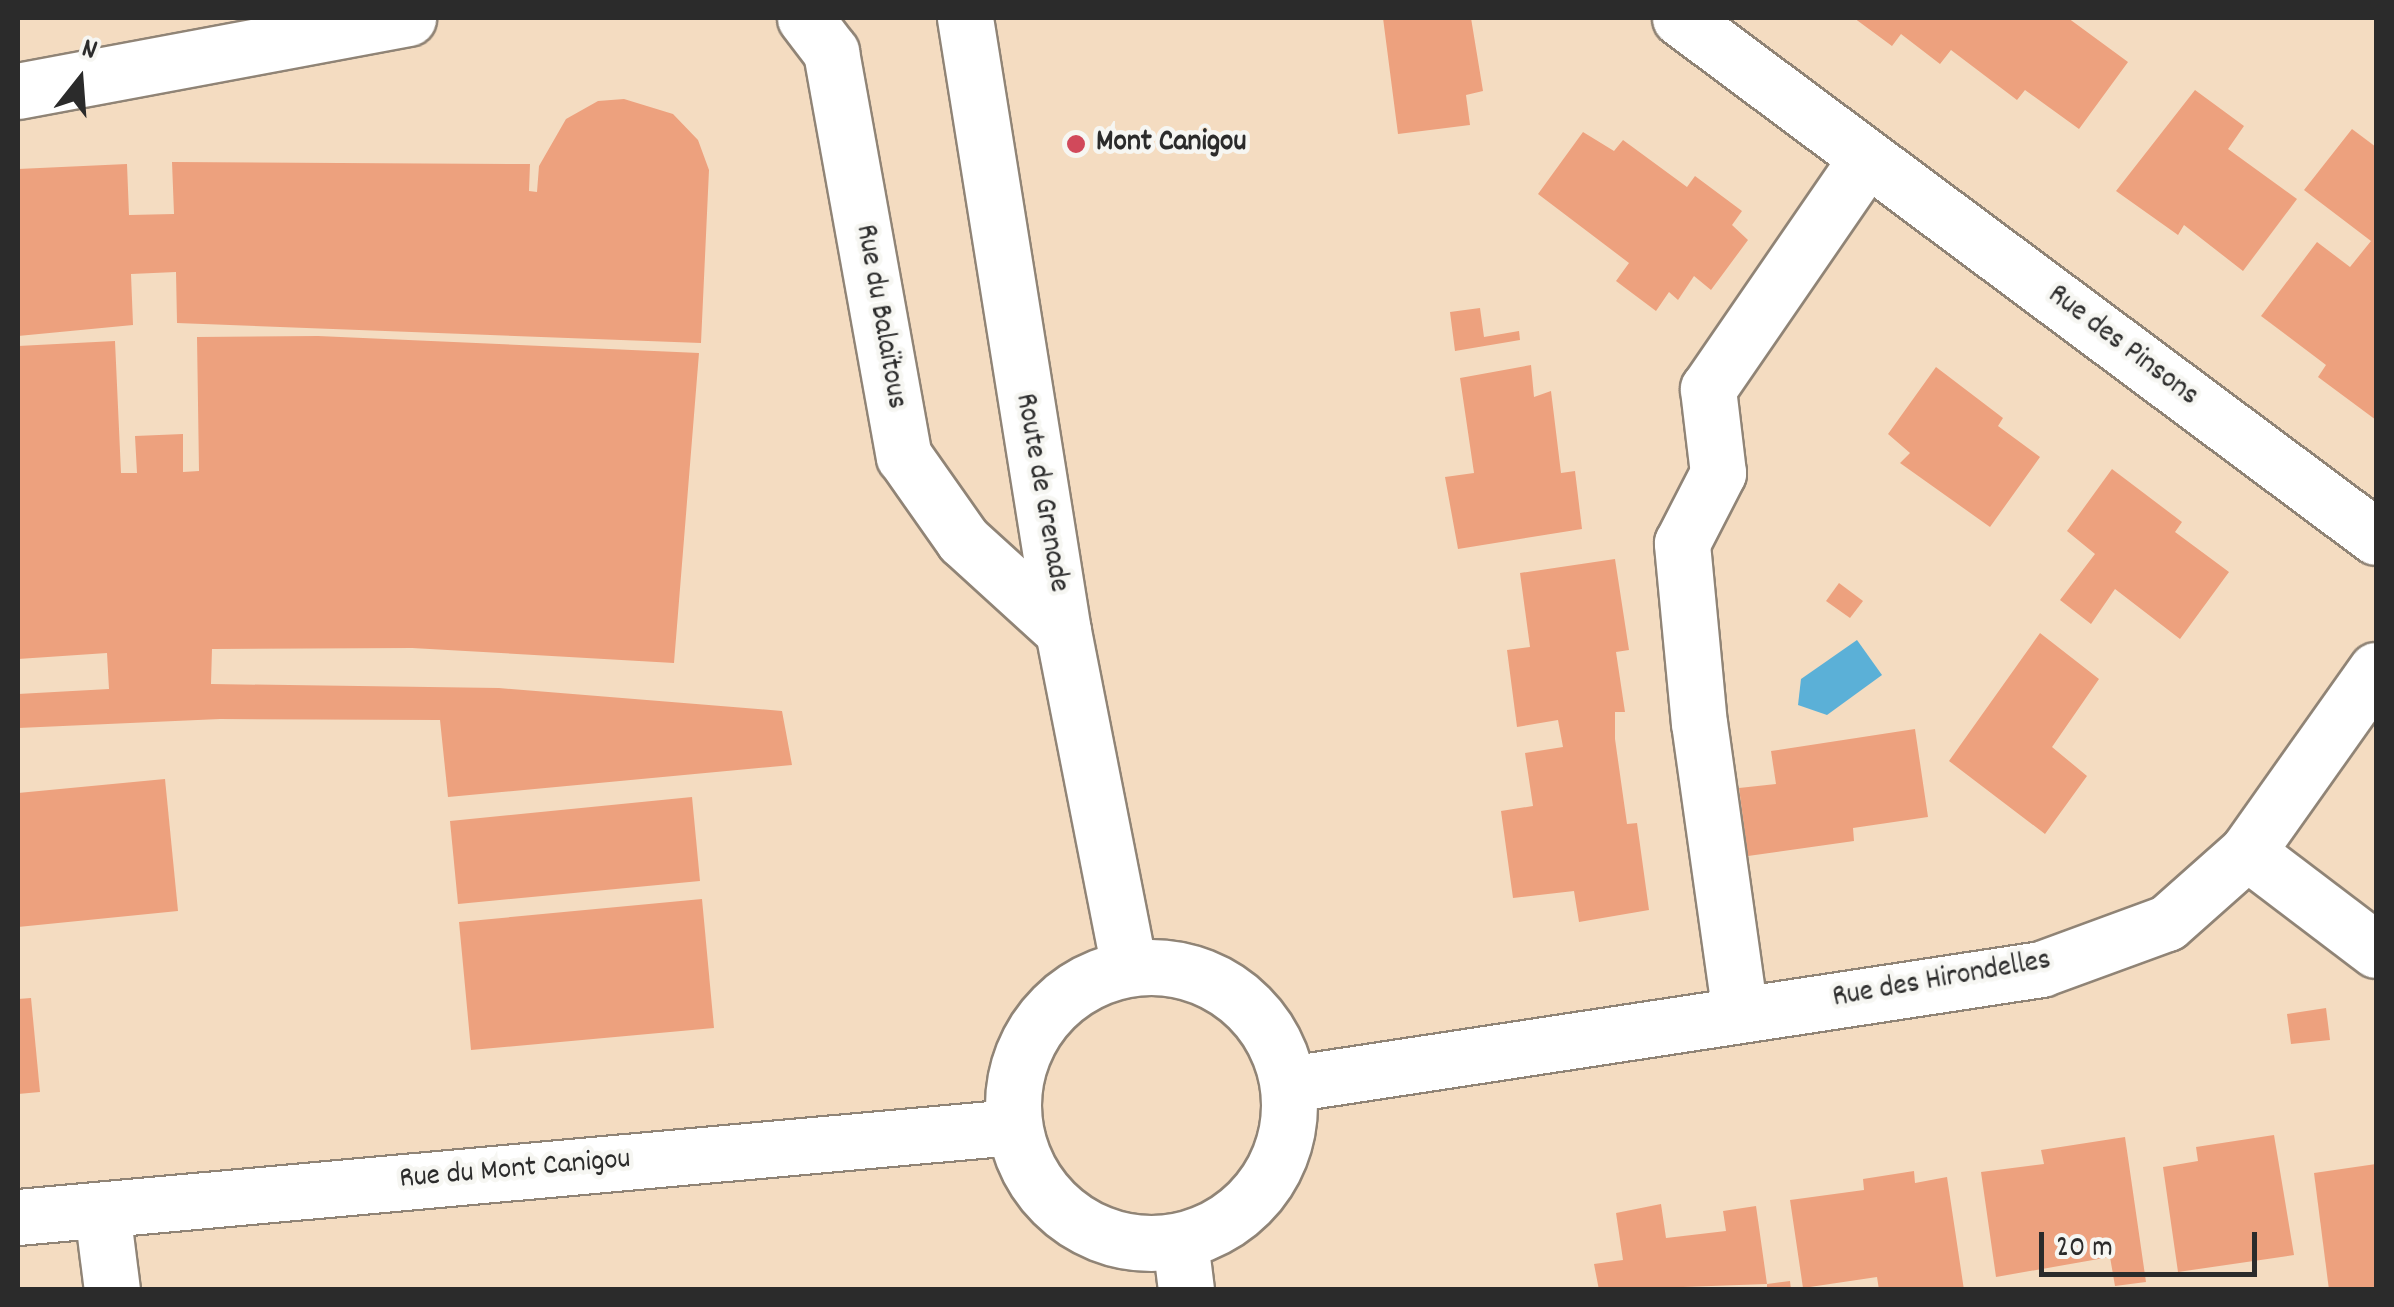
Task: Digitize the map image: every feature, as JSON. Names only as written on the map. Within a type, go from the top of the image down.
[{"type":"street","points":[[18,91],[408,18]]},
{"type":"street","name":"Rue du Balaïtous","points":[[804,18],[831,52],[904,456],[963,540],[1063,631]]},
{"type":"street","name":"Route de Grenade","points":[[965,18],[1063,631],[1128,966]]},
{"type":"street","name":"Rue des Pinsons","points":[[1680,18],[2376,536]]},
{"type":"street","points":[[1740,1014],[1699,724],[1682,543],[1718,473],[1708,389],[1866,158]]},
{"type":"street","name":"Rue des Hirondelles","points":[[1289,1084],[2041,969],[2166,923],[2247,852],[2376,670]]},
{"type":"street","points":[[2247,852],[2376,950]]},
{"type":"street","points":[[1128,966],[1166,966],[1210,978],[1247,1005],[1275,1041],[1289,1084],[1288,1136],[1266,1184],[1183,1265],[1072,1220],[1033,1179],[1013,1127],[1013,1085],[1026,1045],[1049,1010],[1082,984],[1128,966]]},
{"type":"street","name":"Rue du Mont Canigou","points":[[18,1217],[1013,1127]]},
{"type":"street","points":[[102,1210],[112,1290]]},
{"type":"water","points":[[1857,640],[1882,675],[1827,715],[1798,705],[1801,679]]},
{"type":"building","points":[[1383,18],[1471,18],[1483,91],[1466,95],[1470,125],[1398,134]]},
{"type":"building","points":[[1854,18],[2068,18],[2128,62],[2079,129],[2025,90],[2017,100],[1951,50],[1940,64],[1901,34],[1892,46]]},
{"type":"building","points":[[2195,90],[2244,126],[2228,149],[2297,199],[2243,271],[2184,225],[2178,235],[2116,191]]},
{"type":"building","points":[[624,99],[673,114],[698,140],[709,170],[701,343],[177,323],[176,272],[131,274],[133,325],[18,336],[18,169],[127,164],[129,215],[174,214],[172,162],[530,164],[529,191],[537,192],[539,166],[566,119],[598,101]]},
{"type":"building","points":[[2352,129],[2376,147],[2376,420],[2318,377],[2326,365],[2261,316],[2317,242],[2350,267],[2371,241],[2304,190]]},
{"type":"building","points":[[1583,132],[1614,151],[1623,140],[1687,187],[1695,176],[1742,211],[1732,225],[1748,240],[1711,290],[1694,276],[1678,300],[1669,292],[1656,311],[1616,281],[1629,263],[1538,194]]},
{"type":"building","points":[[1480,308],[1484,337],[1519,331],[1520,340],[1455,351],[1450,312]]},
{"type":"building","points":[[318,336],[699,353],[674,663],[412,648],[212,649],[211,684],[499,688],[782,711],[792,765],[448,797],[440,720],[220,719],[18,728],[18,694],[109,689],[107,653],[18,659],[18,346],[115,341],[121,473],[137,473],[135,436],[183,434],[183,472],[199,471],[197,337]]},
{"type":"building","points":[[1531,365],[1534,397],[1551,391],[1561,473],[1575,471],[1582,529],[1458,549],[1445,477],[1474,473],[1460,378]]},
{"type":"building","points":[[1936,367],[2003,418],[1998,426],[2040,457],[1990,527],[1900,463],[1910,453],[1888,434]]},
{"type":"building","points":[[2112,469],[2182,522],[2175,532],[2229,572],[2180,639],[2115,589],[2091,624],[2060,600],[2095,554],[2067,531]]},
{"type":"building","points":[[1615,559],[1629,650],[1616,652],[1625,712],[1615,712],[1615,739],[1627,824],[1637,823],[1649,910],[1579,922],[1574,891],[1513,898],[1501,811],[1533,806],[1525,753],[1563,747],[1558,720],[1517,727],[1507,650],[1530,647],[1520,573]]},
{"type":"building","points":[[1839,583],[1863,601],[1850,618],[1826,601]]},
{"type":"building","points":[[2040,633],[2099,679],[2052,747],[2087,776],[2045,834],[1949,761]]},
{"type":"building","points":[[1915,729],[1928,817],[1853,828],[1854,841],[1748,856],[1739,788],[1776,784],[1771,751]]},
{"type":"building","points":[[165,779],[178,911],[18,927],[18,793]]},
{"type":"building","points":[[692,797],[700,881],[458,904],[450,821]]},
{"type":"building","points":[[702,899],[714,1028],[471,1050],[459,922]]},
{"type":"building","points":[[31,998],[40,1092],[18,1094],[18,999]]},
{"type":"building","points":[[2326,1008],[2330,1040],[2291,1044],[2287,1014]]},
{"type":"building","points":[[2274,1135],[2294,1255],[2178,1272],[2163,1167],[2198,1161],[2196,1147]]},
{"type":"building","points":[[2125,1137],[2146,1282],[2115,1286],[2110,1257],[1996,1277],[1981,1172],[2044,1164],[2041,1150]]},
{"type":"building","points":[[2376,1164],[2376,1290],[2329,1290],[2314,1173]]},
{"type":"building","points":[[1914,1171],[1915,1183],[1947,1177],[1964,1290],[1879,1290],[1877,1277],[1803,1288],[1790,1200],[1864,1190],[1863,1179]]},
{"type":"building","points":[[1661,1204],[1666,1238],[1726,1231],[1723,1211],[1756,1206],[1767,1284],[1599,1290],[1594,1264],[1623,1260],[1616,1213]]},
{"type":"building","points":[[1790,1281],[1791,1290],[1767,1290],[1767,1284]]},
{"type":"place","name":"Mont Canigou","points":[[1076,144]]}]
